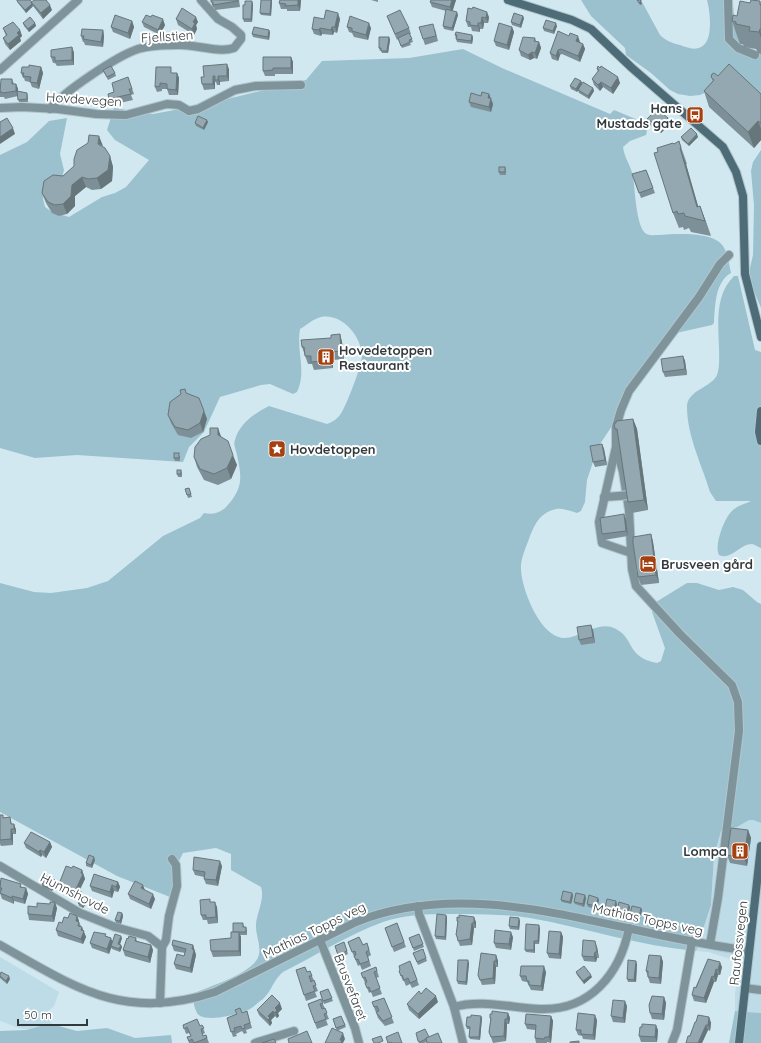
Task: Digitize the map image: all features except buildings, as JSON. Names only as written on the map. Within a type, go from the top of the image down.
[{"type":"main road","points":[[508,0],[572,20],[591,29],[632,68],[722,147],[736,172],[743,196],[744,258],[748,290],[761,337]]},
{"type":"main road","points":[[761,411],[759,432],[761,441]]},
{"type":"main road","name":"Raufossvegen","points":[[740,1043],[761,846]]},
{"type":"street","points":[[0,70],[78,0]]},
{"type":"street","name":"Fjellstien","points":[[50,109],[56,101],[87,79],[126,53],[139,48],[179,45],[222,50],[234,48],[239,44],[241,35],[232,27],[218,19],[201,0]]},
{"type":"street","points":[[728,0],[729,39],[738,48],[755,55]]},
{"type":"street","name":"Hovdevegen","points":[[0,108],[22,107],[96,114],[126,115],[167,104],[179,105],[189,111],[198,109],[235,90],[256,86],[301,85]]},
{"type":"street","points":[[631,553],[602,542],[599,522],[616,446],[616,427],[620,410],[629,391],[700,297],[720,264],[729,255]]},
{"type":"street","points":[[616,446],[623,472],[629,510],[631,553],[636,586],[685,640],[732,685],[738,702],[739,731],[718,898],[710,944]]},
{"type":"street","points":[[604,497],[629,495]]},
{"type":"street","points":[[160,1003],[162,947],[166,940],[169,916],[177,886],[176,866],[172,859]]},
{"type":"street","name":"Hunnshovde","points":[[0,866],[80,913],[115,927],[148,936],[162,947]]},
{"type":"street","name":"Mathias Topps veg","points":[[0,945],[68,983],[94,994],[111,1000],[160,1003],[191,1000],[215,992],[374,914],[418,906],[492,905],[530,908],[749,951]]},
{"type":"street","points":[[418,906],[419,914],[436,964],[454,1007],[463,1043]]},
{"type":"street","points":[[454,1007],[463,1004],[478,1004],[547,1009],[573,1004],[591,994],[608,978],[619,960],[629,928]]},
{"type":"street","name":"Brusvefaret","points":[[320,940],[355,1028],[359,1043]]},
{"type":"street","points":[[672,1043],[677,1030],[692,941]]},
{"type":"street","points":[[745,988],[761,990]]},
{"type":"street","points":[[255,1043],[294,1031]]},
{"type":"shaded area","points":[[581,0],[641,0],[662,37],[672,43],[687,48],[696,49],[705,44],[708,39],[710,18],[707,0],[732,0],[736,25],[741,39],[745,45],[761,54],[761,100],[728,83],[700,95],[690,96],[678,94],[670,90],[651,73],[626,55],[625,48],[591,16]]},
{"type":"shaded area","points":[[463,49],[502,68],[610,114],[614,110],[638,120],[647,131],[646,135],[630,141],[623,147],[633,176],[638,214],[645,233],[649,235],[693,234],[703,236],[718,241],[726,252],[731,273],[722,282],[719,288],[714,323],[712,325],[676,333],[643,368],[612,426],[598,447],[587,480],[585,502],[581,511],[577,513],[564,509],[556,509],[542,515],[532,531],[523,554],[521,573],[526,592],[534,611],[539,620],[551,633],[559,637],[567,638],[591,629],[608,626],[622,633],[640,657],[657,663],[661,661],[665,648],[652,612],[656,602],[687,583],[697,583],[719,590],[733,587],[743,590],[761,604],[761,823],[749,820],[737,827],[721,831],[714,856],[711,905],[696,951],[675,949],[551,922],[506,915],[433,914],[403,917],[370,927],[283,972],[277,978],[269,993],[250,1009],[222,1017],[207,1018],[197,1013],[194,1006],[195,993],[232,978],[242,972],[256,961],[259,954],[256,924],[262,896],[261,887],[231,870],[231,854],[216,848],[183,853],[179,861],[173,895],[170,897],[117,876],[0,812],[0,583],[34,592],[51,593],[87,588],[108,581],[163,536],[200,518],[204,513],[213,514],[219,512],[232,500],[239,488],[240,470],[234,442],[237,434],[244,424],[258,412],[269,406],[327,424],[334,421],[346,404],[353,386],[362,360],[361,348],[354,334],[343,322],[329,317],[321,317],[310,322],[300,329],[299,345],[301,376],[297,392],[293,394],[270,384],[261,385],[220,397],[204,432],[189,447],[183,462],[77,455],[35,458],[0,448],[0,155],[27,142],[49,121],[67,118],[60,154],[64,170],[62,178],[45,191],[43,199],[45,207],[52,212],[69,217],[102,197],[115,193],[126,187],[149,160],[115,140],[107,130],[114,108],[153,114],[207,104],[306,80],[322,61],[409,58]]},
{"type":"shaded area","points":[[761,150],[761,308],[748,277],[753,255],[754,205],[751,171],[753,162]]},
{"type":"shaded area","points":[[734,276],[738,276],[755,350],[761,352],[761,548],[753,544],[747,545],[727,556],[723,556],[719,555],[718,545],[720,533],[725,520],[733,510],[751,501],[716,501],[710,492],[692,440],[689,429],[687,407],[688,401],[691,397],[710,383],[717,375],[719,369],[719,309],[728,283]]},
{"type":"shaded area","points":[[749,820],[761,823],[761,1013],[735,1011],[735,994],[739,964],[737,961],[708,952],[696,951],[711,905],[714,856],[721,831],[737,827]]},
{"type":"shaded area","points":[[0,957],[59,992],[54,1006],[45,1014],[54,1027],[43,1033],[19,1028],[0,1021]]},
{"type":"shaded area","points":[[735,1011],[761,1013],[761,1043],[729,1043]]},
{"type":"shaded area","points":[[44,1025],[55,1025],[77,1031],[107,1028],[135,1038],[171,1035],[172,1043],[0,1043],[0,1031],[27,1030]]},
{"type":"place","name":"Hans Mustads gate","points":[[695,115]]},
{"type":"place","name":"Hovedetoppen Restaurant","points":[[326,357]]},
{"type":"place","name":"Hovdetoppen","points":[[277,449]]},
{"type":"place","name":"Brusveen gård","points":[[648,564]]},
{"type":"place","name":"Lompa","points":[[740,851]]}]
